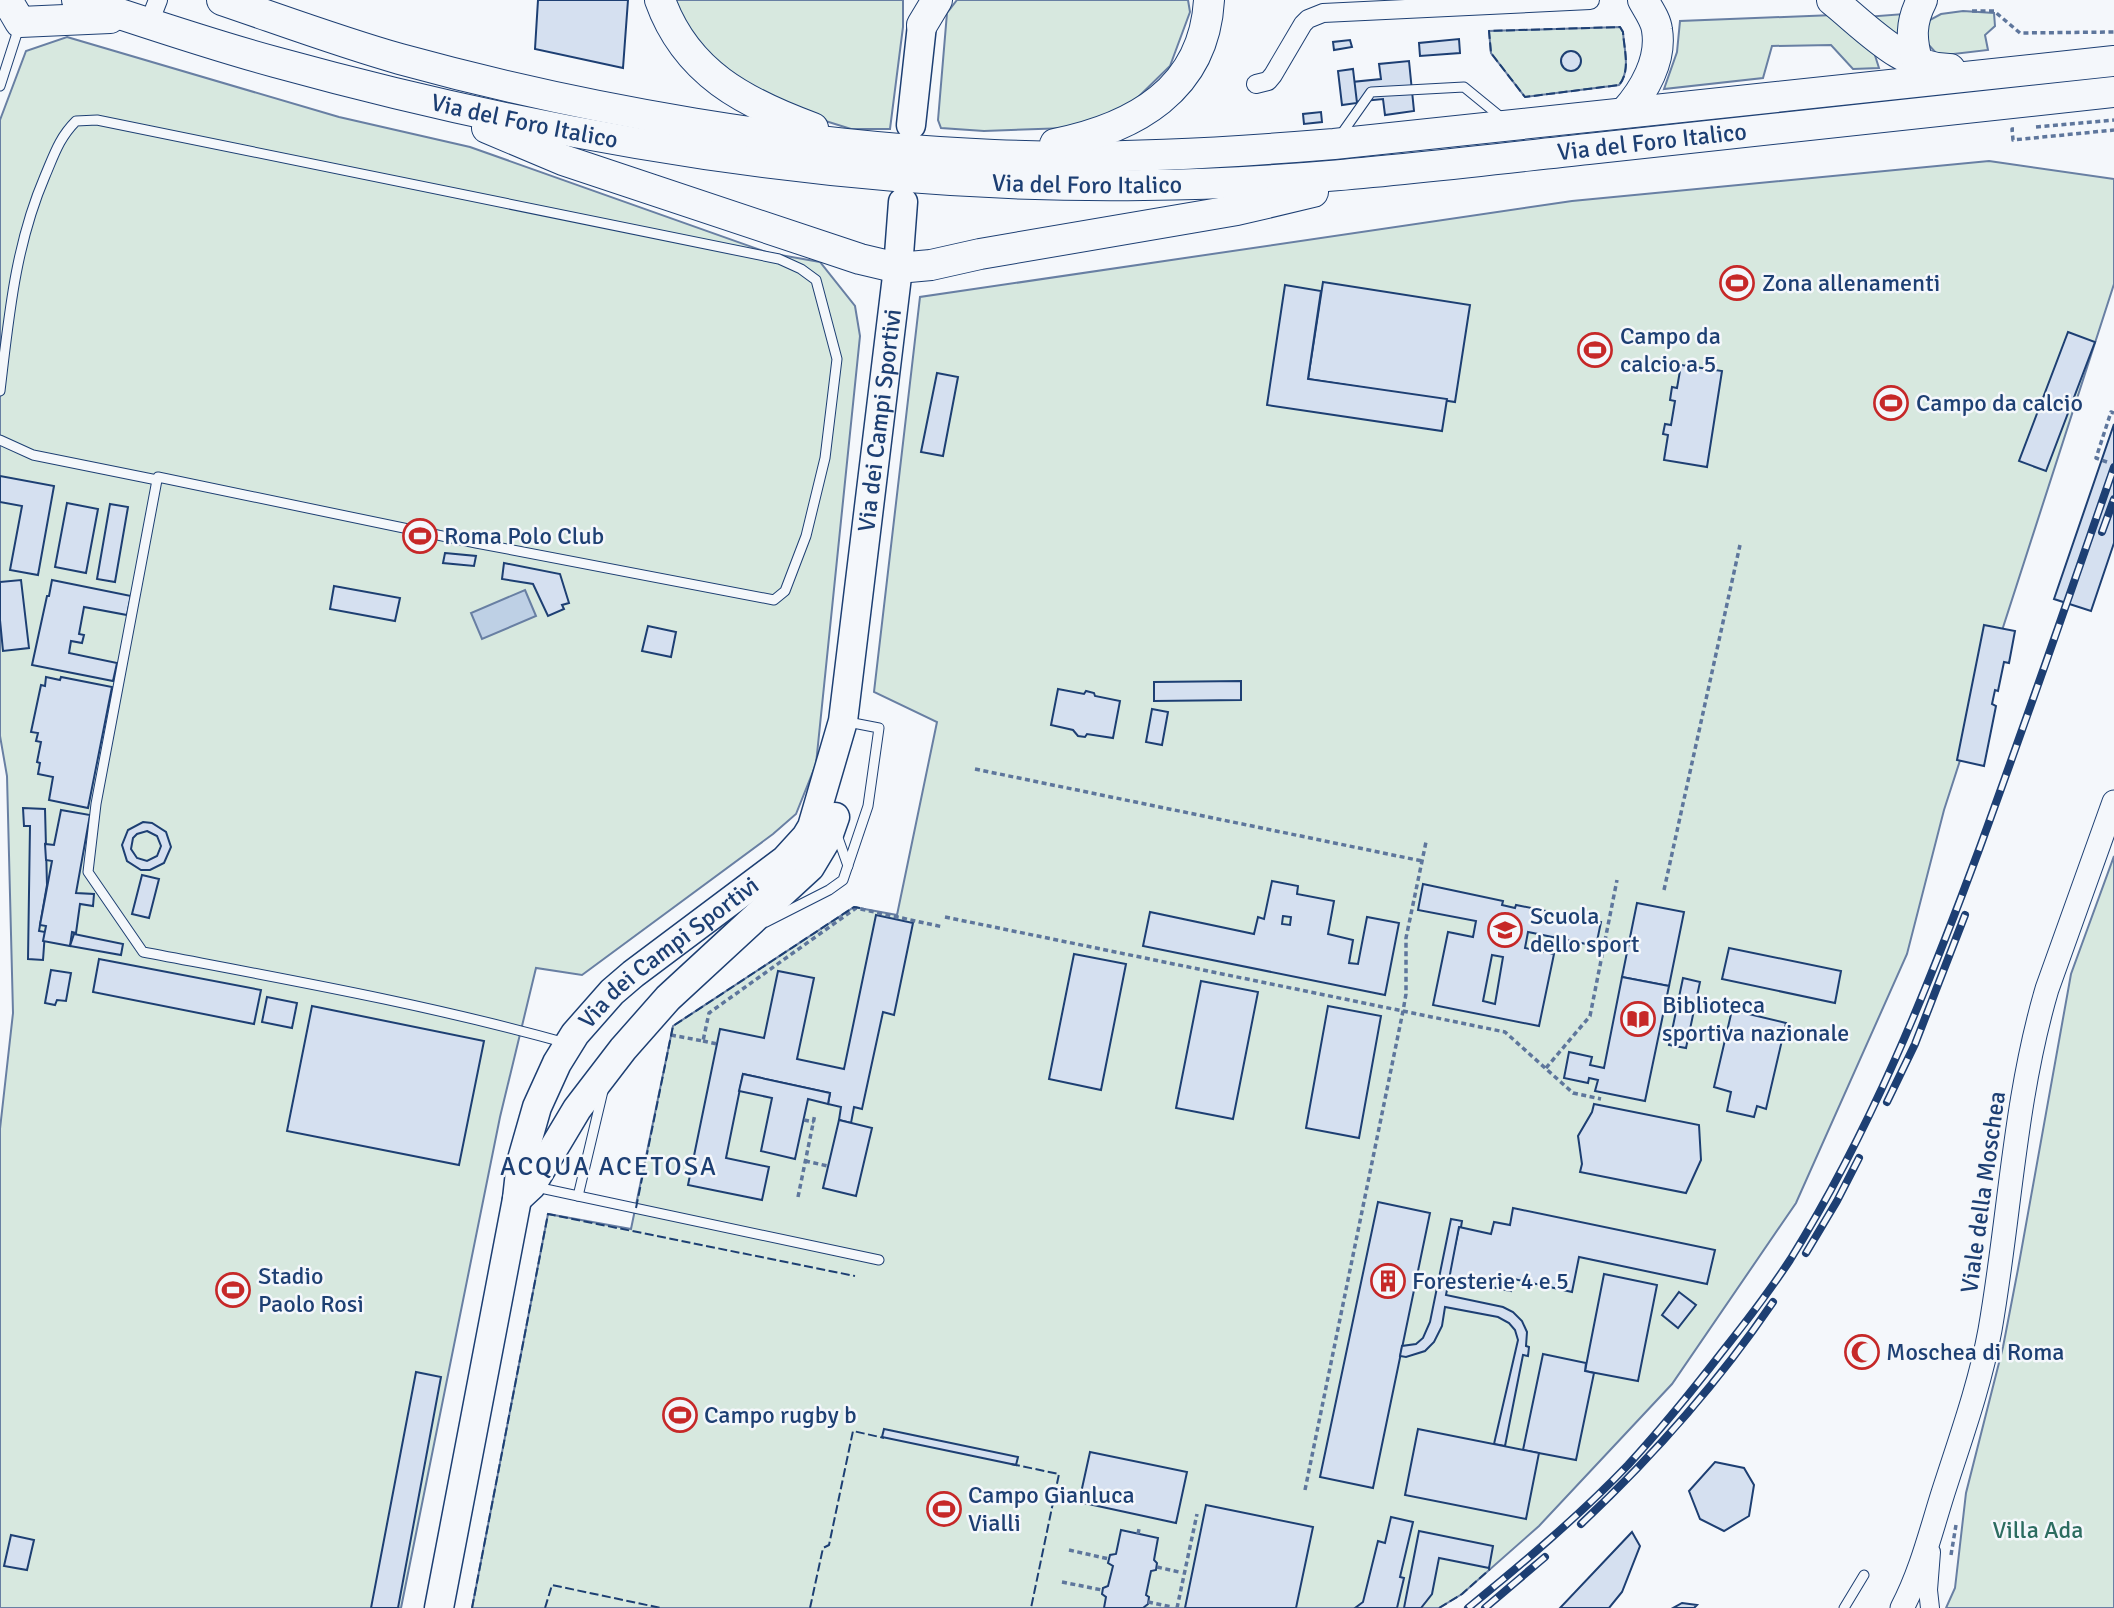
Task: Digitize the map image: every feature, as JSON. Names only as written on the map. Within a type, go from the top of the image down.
[{"type":"highway","name":"Via del Foro Italico","points":[[77,0],[145,13],[273,62],[522,122],[688,152],[922,178],[1076,185],[1172,185],[1283,180],[2114,92]]},
{"type":"highway","name":"Via del Foro Italico","points":[[222,0],[398,58],[543,94],[675,120],[791,136],[998,155],[1140,155],[1250,151],[1335,144],[2114,61]]},
{"type":"highway","points":[[660,0],[666,18],[683,44],[714,78],[732,91],[755,105],[812,128],[881,146]]},
{"type":"highway","points":[[998,155],[1093,135],[1135,118],[1152,107],[1183,75],[1195,57],[1207,24],[1209,0]]},
{"type":"highway","points":[[1625,112],[1640,94],[1652,69],[1658,45],[1656,24],[1643,0]]},
{"type":"highway","points":[[1832,0],[1889,46],[1931,69],[1994,66],[2023,71]]},
{"type":"highway","points":[[1918,64],[1911,33],[1913,20],[1922,0]]},
{"type":"highway","points":[[14,11],[145,13]]},
{"type":"highway","points":[[409,96],[564,160],[860,259],[898,268],[931,265],[1237,209],[1412,168]]},
{"type":"main road","points":[[911,125],[926,8]]},
{"type":"main road","name":"Via dei Campi Sportivi","points":[[524,1193],[577,1109],[609,1066],[668,998],[727,942],[787,891],[843,835],[843,721],[898,268],[903,202]]},
{"type":"main road","name":"Via dei Campi Sportivi","points":[[439,1608],[524,1193],[521,1163],[533,1119],[549,1079],[568,1043],[612,992],[785,860],[806,837],[822,798],[843,721]]},
{"type":"main road","points":[[587,1021],[601,1030],[609,1043],[612,1056],[609,1066]]},
{"type":"street","points":[[1256,84],[1268,81],[1273,75],[1308,19],[1338,6],[1590,0]]},
{"type":"street","name":"Viale della Moschea","points":[[1908,1602],[1987,1345],[2018,1121],[2036,1028],[2047,989],[2114,802]]},
{"type":"street","points":[[1930,1608],[1929,1574],[1934,1522]]},
{"type":"lane","points":[[0,86],[14,11]]},
{"type":"lane","points":[[1335,144],[1371,92],[1464,88],[1511,125]]},
{"type":"lane","points":[[0,391],[12,290],[29,212],[61,136],[76,121],[97,120],[779,259],[816,281],[837,359],[825,458],[806,536],[785,591],[774,600],[463,541],[158,477],[157,480],[33,455],[0,440]]},
{"type":"lane","points":[[157,480],[96,804],[88,872],[115,914],[143,952],[451,1014],[568,1043]]},
{"type":"lane","points":[[727,942],[829,890],[843,880],[848,866],[843,835],[822,798]]},
{"type":"lane","points":[[843,835],[848,866]]},
{"type":"lane","points":[[578,1196],[609,1066]]},
{"type":"lane","points":[[524,1193],[578,1196],[879,1260]]},
{"type":"lane","points":[[1844,1608],[1864,1575]]},
{"type":"path","points":[[1972,11],[1994,11],[2020,33],[2114,32]]},
{"type":"path","points":[[2114,120],[2012,129],[2013,140],[2114,130]]},
{"type":"path","points":[[2107,462],[2096,458],[2113,412]]},
{"type":"path","points":[[1664,890],[1740,545]]},
{"type":"path","points":[[975,769],[1422,861]]},
{"type":"path","points":[[1305,1490],[1403,1011],[1406,994],[1406,938],[1426,842]]},
{"type":"path","points":[[1546,1068],[1590,1016],[1617,880]]},
{"type":"path","points":[[702,1041],[709,1013],[856,908],[943,927]]},
{"type":"path","points":[[945,917],[1505,1032],[1573,1093],[1601,1099]]},
{"type":"path","points":[[671,1035],[717,1044]]},
{"type":"path","points":[[798,1197],[816,1114]]},
{"type":"path","points":[[804,1120],[814,1122]]},
{"type":"path","points":[[805,1161],[828,1166]]},
{"type":"path","points":[[1148,1602],[1175,1607],[1197,1514]]},
{"type":"path","points":[[1069,1550],[1109,1559]]},
{"type":"path","points":[[1157,1567],[1179,1572]]},
{"type":"path","points":[[1062,1583],[1102,1590]]},
{"type":"green space","points":[[674,0],[903,0],[903,27],[890,129],[851,129],[784,108],[701,54]]},
{"type":"green space","points":[[957,0],[1188,0],[1190,12],[1170,66],[1127,108],[1068,128],[984,131],[941,128],[938,120],[947,13]]},
{"type":"green space","points":[[1963,11],[1994,13],[1995,26],[1985,35],[1988,50],[1945,55],[1936,53],[1927,43],[1926,22],[1941,14]]},
{"type":"green space","points":[[1904,14],[1904,46],[1865,17]]},
{"type":"green space","points":[[1834,15],[1872,46],[1879,68],[1853,69],[1831,45],[1772,46],[1763,78],[1664,89],[1677,52],[1680,21]]},
{"type":"green space","points":[[1620,27],[1623,32],[1626,67],[1619,85],[1525,97],[1491,53],[1489,31]]},
{"type":"green space","name":"Roma Polo Club","points":[[67,37],[339,117],[470,147],[769,253],[820,262],[855,306],[860,336],[816,764],[796,814],[773,834],[582,975],[536,968],[500,1117],[401,1608],[0,1608],[0,1129],[13,1013],[7,776],[0,736],[0,120],[26,51]]},
{"type":"green space","points":[[1989,161],[2114,179],[2114,284],[1944,810],[1907,954],[1796,1203],[1672,1384],[1539,1526],[1462,1594],[1439,1608],[472,1608],[548,1214],[631,1229],[673,1026],[854,907],[897,915],[937,722],[874,692],[920,297],[1572,201]]},
{"type":"green space","name":"Villa Ada","points":[[2114,856],[2114,1608],[1946,1608],[1955,1588],[1966,1493],[2003,1347],[2071,974]]},
{"type":"water","points":[[525,590],[536,616],[482,639],[471,613]]},
{"type":"building","points":[[538,0],[628,0],[623,68],[535,49]]},
{"type":"building","points":[[1459,39],[1460,53],[1420,56],[1419,43]]},
{"type":"building","points":[[1350,40],[1352,47],[1334,50],[1333,42]]},
{"type":"building","points":[[1571,51],[1578,54],[1581,61],[1578,68],[1571,71],[1564,68],[1561,61],[1564,54]]},
{"type":"building","points":[[1409,61],[1414,111],[1385,115],[1383,99],[1354,102],[1352,82],[1381,79],[1379,64]]},
{"type":"building","points":[[1353,69],[1357,103],[1342,105],[1338,71]]},
{"type":"building","points":[[1321,112],[1322,122],[1304,124],[1303,114]]},
{"type":"building","points":[[1323,282],[1470,305],[1455,402],[1308,379]]},
{"type":"building","points":[[1285,285],[1321,291],[1308,379],[1447,399],[1442,431],[1267,405]]},
{"type":"building","points":[[2068,332],[2095,342],[2046,471],[2019,461]]},
{"type":"building","points":[[1681,365],[1722,371],[1707,467],[1664,460],[1668,435],[1663,434],[1665,424],[1671,425],[1675,401],[1670,400],[1672,387],[1677,388]]},
{"type":"building","points":[[937,373],[958,377],[943,456],[921,452]]},
{"type":"building","points":[[2114,424],[2114,543],[2091,611],[2054,599]]},
{"type":"building","points":[[0,476],[54,486],[38,575],[10,570],[22,506],[0,502]]},
{"type":"building","points":[[67,503],[98,509],[86,573],[55,567]]},
{"type":"building","points":[[110,504],[128,507],[115,582],[97,579]]},
{"type":"building","points":[[445,553],[476,556],[474,566],[443,563]]},
{"type":"building","points":[[504,563],[560,574],[569,603],[562,605],[564,609],[548,616],[533,584],[502,579]]},
{"type":"building","points":[[21,580],[29,648],[3,651],[0,582]]},
{"type":"building","points":[[52,580],[131,596],[127,615],[84,607],[79,634],[84,635],[82,643],[71,641],[69,653],[117,663],[113,681],[32,665]]},
{"type":"building","points":[[334,586],[400,598],[395,621],[330,609]]},
{"type":"building","points":[[1984,625],[2015,631],[2009,663],[2004,662],[1998,691],[1995,690],[1992,704],[1996,706],[1984,766],[1957,760]]},
{"type":"building","points":[[648,626],[676,632],[671,657],[642,651]]},
{"type":"building","points":[[46,677],[60,680],[61,677],[112,687],[88,808],[49,800],[53,777],[38,774],[40,763],[37,762],[41,742],[36,741],[38,733],[31,732],[41,685],[45,686]]},
{"type":"building","points":[[1241,681],[1241,700],[1154,701],[1154,682]]},
{"type":"building","points":[[1058,689],[1084,694],[1086,691],[1094,693],[1095,696],[1120,701],[1113,738],[1087,734],[1085,737],[1078,736],[1073,730],[1051,725]]},
{"type":"building","points":[[1152,709],[1168,712],[1162,745],[1146,742]]},
{"type":"building","points":[[23,808],[45,809],[47,885],[39,931],[45,932],[43,960],[28,959],[30,826],[24,826]]},
{"type":"building","points":[[61,810],[90,815],[76,893],[94,894],[93,906],[80,904],[76,933],[72,932],[70,946],[43,941],[46,926],[40,925],[52,861],[46,860],[45,844],[54,845]]},
{"type":"building","points":[[143,822],[152,823],[166,832],[171,847],[164,863],[150,870],[141,870],[127,861],[122,845],[128,830]],"holes":[[[147,831],[157,836],[161,846],[157,856],[147,861],[137,858],[131,849],[133,838]]]},
{"type":"building","points":[[142,875],[159,879],[149,918],[132,914]]},
{"type":"building","points":[[1272,881],[1298,886],[1297,894],[1334,901],[1328,934],[1353,940],[1349,963],[1358,964],[1367,917],[1399,923],[1385,995],[1143,946],[1150,912],[1254,934],[1258,917],[1264,919]],"holes":[[[1283,916],[1291,917],[1290,925],[1282,924]]]},
{"type":"building","points":[[1423,884],[1503,901],[1502,905],[1515,908],[1516,905],[1601,922],[1596,946],[1528,932],[1525,948],[1554,954],[1539,1026],[1433,1005],[1448,932],[1473,937],[1476,921],[1418,910]],"holes":[[[1492,955],[1503,957],[1495,1004],[1483,1001]]]},
{"type":"building","points":[[1637,903],[1684,912],[1669,986],[1622,977]]},
{"type":"building","points":[[876,915],[913,923],[894,1015],[883,1012],[862,1109],[854,1107],[851,1123],[839,1120],[841,1107],[828,1104],[830,1093],[743,1074],[726,1158],[769,1167],[762,1200],[688,1185],[720,1029],[764,1038],[778,971],[814,978],[797,1059],[844,1069]]},
{"type":"building","points":[[74,934],[123,944],[121,955],[70,946]]},
{"type":"building","points":[[1729,948],[1841,971],[1835,1003],[1722,979]]},
{"type":"building","points":[[1074,954],[1126,964],[1101,1090],[1049,1079]]},
{"type":"building","points":[[99,959],[261,990],[254,1024],[93,992]]},
{"type":"building","points":[[51,970],[71,973],[66,1001],[57,1000],[55,1005],[45,1003]]},
{"type":"building","name":"Biblioteca sportiva nazionale","points":[[1622,977],[1669,986],[1645,1101],[1595,1091],[1598,1080],[1589,1078],[1588,1083],[1564,1078],[1569,1052],[1592,1057],[1590,1065],[1604,1068]]},
{"type":"building","points":[[1683,978],[1700,982],[1686,1048],[1669,1045]]},
{"type":"building","points":[[1201,981],[1258,992],[1233,1119],[1176,1108]]},
{"type":"building","points":[[267,997],[297,1003],[292,1028],[262,1022]]},
{"type":"building","points":[[312,1006],[484,1041],[459,1165],[287,1131]]},
{"type":"building","points":[[1328,1006],[1381,1016],[1359,1138],[1306,1128]]},
{"type":"building","points":[[1732,1010],[1786,1023],[1766,1109],[1757,1106],[1754,1117],[1727,1111],[1731,1092],[1714,1087]]},
{"type":"building","points":[[743,1074],[830,1093],[828,1104],[808,1099],[795,1159],[761,1151],[772,1098],[739,1091]]},
{"type":"building","points":[[1594,1104],[1699,1125],[1701,1160],[1686,1193],[1580,1172],[1582,1164],[1578,1136]]},
{"type":"building","points":[[839,1120],[872,1128],[856,1196],[823,1188]]},
{"type":"building","name":"Foresterie 4 e 5","points":[[1378,1202],[1430,1213],[1373,1488],[1320,1477]]},
{"type":"building","points":[[1513,1208],[1715,1250],[1707,1284],[1579,1257],[1572,1292],[1514,1279],[1511,1291],[1448,1278],[1459,1227],[1491,1234],[1494,1222],[1510,1225]]},
{"type":"building","points":[[1451,1219],[1462,1221],[1446,1295],[1503,1307],[1522,1321],[1527,1332],[1528,1356],[1523,1355],[1505,1446],[1494,1444],[1518,1340],[1509,1323],[1498,1317],[1445,1307],[1442,1326],[1434,1342],[1425,1351],[1406,1357],[1400,1356],[1402,1346],[1416,1344],[1423,1338],[1430,1322]]},
{"type":"building","points":[[1604,1274],[1657,1285],[1638,1381],[1585,1371]]},
{"type":"building","points":[[1679,1292],[1696,1305],[1678,1328],[1662,1315]]},
{"type":"building","points":[[1543,1354],[1586,1363],[1585,1371],[1594,1373],[1576,1460],[1523,1450]]},
{"type":"building","points":[[416,1372],[441,1377],[398,1608],[371,1608]]},
{"type":"building","points":[[884,1429],[1018,1457],[1016,1465],[882,1437]]},
{"type":"building","points":[[1418,1429],[1539,1453],[1526,1519],[1405,1495]]},
{"type":"building","points":[[1090,1452],[1187,1472],[1176,1523],[1079,1502]]},
{"type":"building","points":[[1715,1462],[1744,1468],[1754,1485],[1749,1516],[1724,1531],[1700,1519],[1689,1491]]},
{"type":"building","points":[[1206,1505],[1313,1527],[1296,1608],[1185,1608]]},
{"type":"building","points":[[1391,1517],[1413,1522],[1400,1577],[1404,1578],[1397,1608],[1355,1608],[1363,1602],[1378,1541],[1385,1543]]},
{"type":"building","points":[[1121,1530],[1158,1538],[1154,1560],[1157,1563],[1156,1570],[1151,1571],[1146,1595],[1149,1597],[1148,1604],[1143,1608],[1104,1608],[1106,1597],[1102,1594],[1103,1588],[1108,1586],[1113,1566],[1108,1563],[1110,1555],[1116,1554]]},
{"type":"building","points":[[1419,1531],[1493,1546],[1489,1568],[1439,1558],[1432,1594],[1421,1608],[1404,1608]]},
{"type":"building","points":[[1632,1532],[1640,1546],[1622,1592],[1609,1608],[1560,1608]]},
{"type":"building","points":[[11,1535],[34,1540],[27,1570],[4,1566]]},
{"type":"building","points":[[1682,1603],[1697,1605],[1694,1608],[1673,1608]]},
{"type":"railway","points":[[1468,1608],[1570,1521],[1640,1451],[1757,1307],[1790,1260],[1819,1211],[1872,1110],[1939,954],[1997,800],[2114,467]]},
{"type":"railway","points":[[2102,532],[2114,499]]},
{"type":"railway","points":[[1887,1102],[1915,1044],[1965,915]]},
{"type":"railway","points":[[1806,1253],[1859,1158]]},
{"type":"railway","points":[[1581,1524],[1683,1418],[1730,1361],[1773,1302]]},
{"type":"railway","points":[[1485,1608],[1545,1557]]},
{"type":"fence","points":[[1620,27],[1623,32],[1626,67],[1619,85],[1525,97],[1491,53],[1489,31],[1620,27]]},
{"type":"fence","points":[[636,1208],[673,1026],[854,907],[860,908]]},
{"type":"fence","points":[[472,1608],[548,1214],[855,1276]]},
{"type":"fence","points":[[810,1608],[823,1548],[829,1545],[853,1431],[884,1438]]},
{"type":"fence","points":[[1011,1464],[1059,1474],[1031,1608]]},
{"type":"fence","points":[[1439,1608],[1462,1594],[1490,1569]]},
{"type":"fence","points":[[545,1608],[552,1585],[661,1608]]},
{"type":"place","name":"Zona allenamenti","points":[[1737,283]]},
{"type":"place","name":"Campo da calcio a 5","points":[[1595,350]]},
{"type":"place","name":"Campo da calcio","points":[[1891,403]]},
{"type":"place","name":"Roma Polo Club","points":[[420,536]]},
{"type":"place","name":"Scuola dello sport","points":[[1505,930]]},
{"type":"place","name":"Biblioteca sportiva nazionale","points":[[1638,1019]]},
{"type":"place","name":"Foresterie 4 e 5","points":[[1388,1281]]},
{"type":"place","name":"Stadio Paolo Rosi","points":[[233,1290]]},
{"type":"place","name":"Moschea di Roma","points":[[1862,1352]]},
{"type":"place","name":"Campo rugby b","points":[[680,1415]]},
{"type":"place","name":"Campo Gianluca Vialli","points":[[944,1509]]},
{"type":"district","name":"ACQUA ACETOSA","points":[[609,1166]]}]
